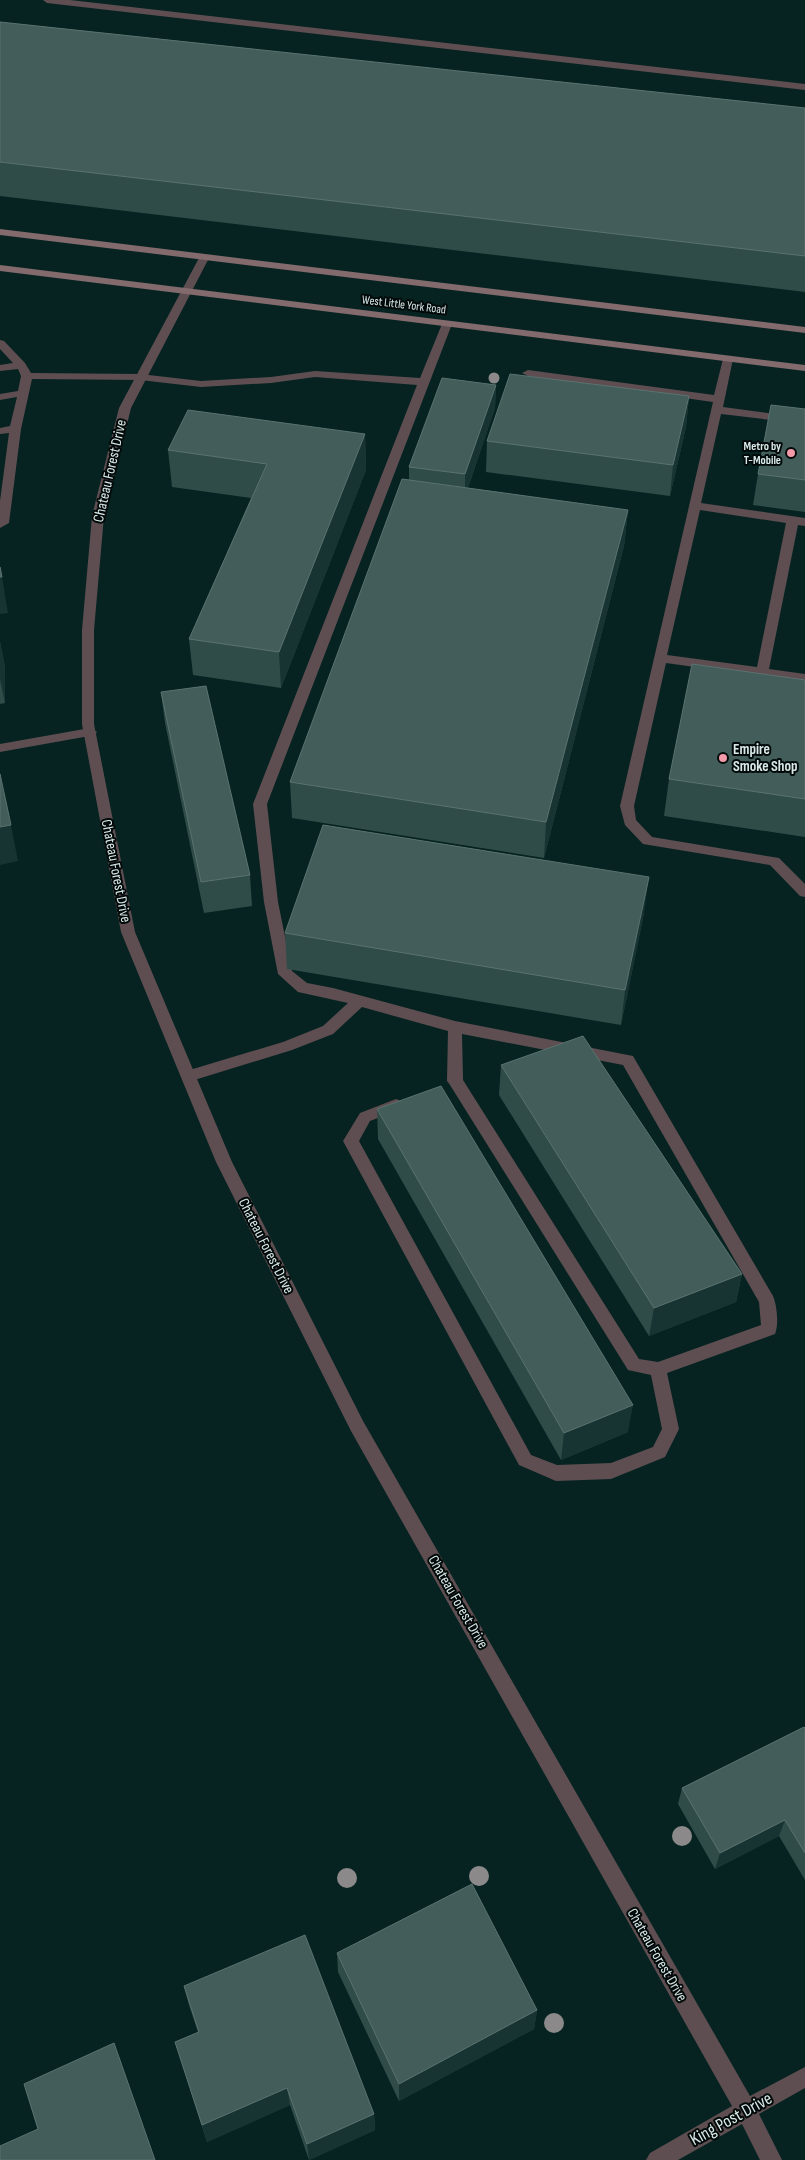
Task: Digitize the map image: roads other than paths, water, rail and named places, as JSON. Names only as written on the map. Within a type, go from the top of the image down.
[{"type":"main road","name":"West Little York Road","points":[[0,232],[805,330]]},
{"type":"main road","name":"West Little York Road","points":[[0,268],[805,368]]},
{"type":"street","points":[[47,0],[805,87]]},
{"type":"street","name":"Chateau Forest Drive","points":[[204,258],[140,376],[125,408],[98,516],[88,630],[88,724],[128,932],[224,1162],[357,1426],[746,2110],[771,2160]]},
{"type":"street","points":[[447,324],[260,804],[271,902],[285,974],[303,988],[455,1027],[628,1060],[767,1301],[769,1330],[658,1369],[634,1365],[455,1081],[455,1027]]},
{"type":"street","points":[[0,343],[24,370],[23,393],[15,429],[3,523],[0,524]]},
{"type":"street","points":[[728,359],[662,658],[626,806],[630,822],[648,841],[774,861],[805,892]]},
{"type":"street","points":[[0,368],[140,376],[201,384],[271,380],[315,374],[424,382]]},
{"type":"street","points":[[528,373],[718,404],[805,421]]},
{"type":"street","points":[[0,397],[23,393]]},
{"type":"street","points":[[0,431],[15,429]]},
{"type":"street","points":[[696,506],[799,521],[762,672]]},
{"type":"street","points":[[662,658],[805,678]]},
{"type":"street","points":[[0,748],[90,732]]},
{"type":"street","points":[[188,1076],[288,1046],[328,1030],[359,1001]]},
{"type":"street","points":[[437,1088],[455,1081]]},
{"type":"street","points":[[410,1099],[365,1117],[351,1141],[525,1460],[556,1473],[610,1471],[659,1452],[671,1429],[658,1369]]},
{"type":"street","name":"King Post Drive","points":[[657,2160],[805,2077]]},
{"type":"place","name":"Metro by T-Mobile","points":[[791,453]]},
{"type":"place","name":"Empire Smoke Shop","points":[[723,758]]}]
